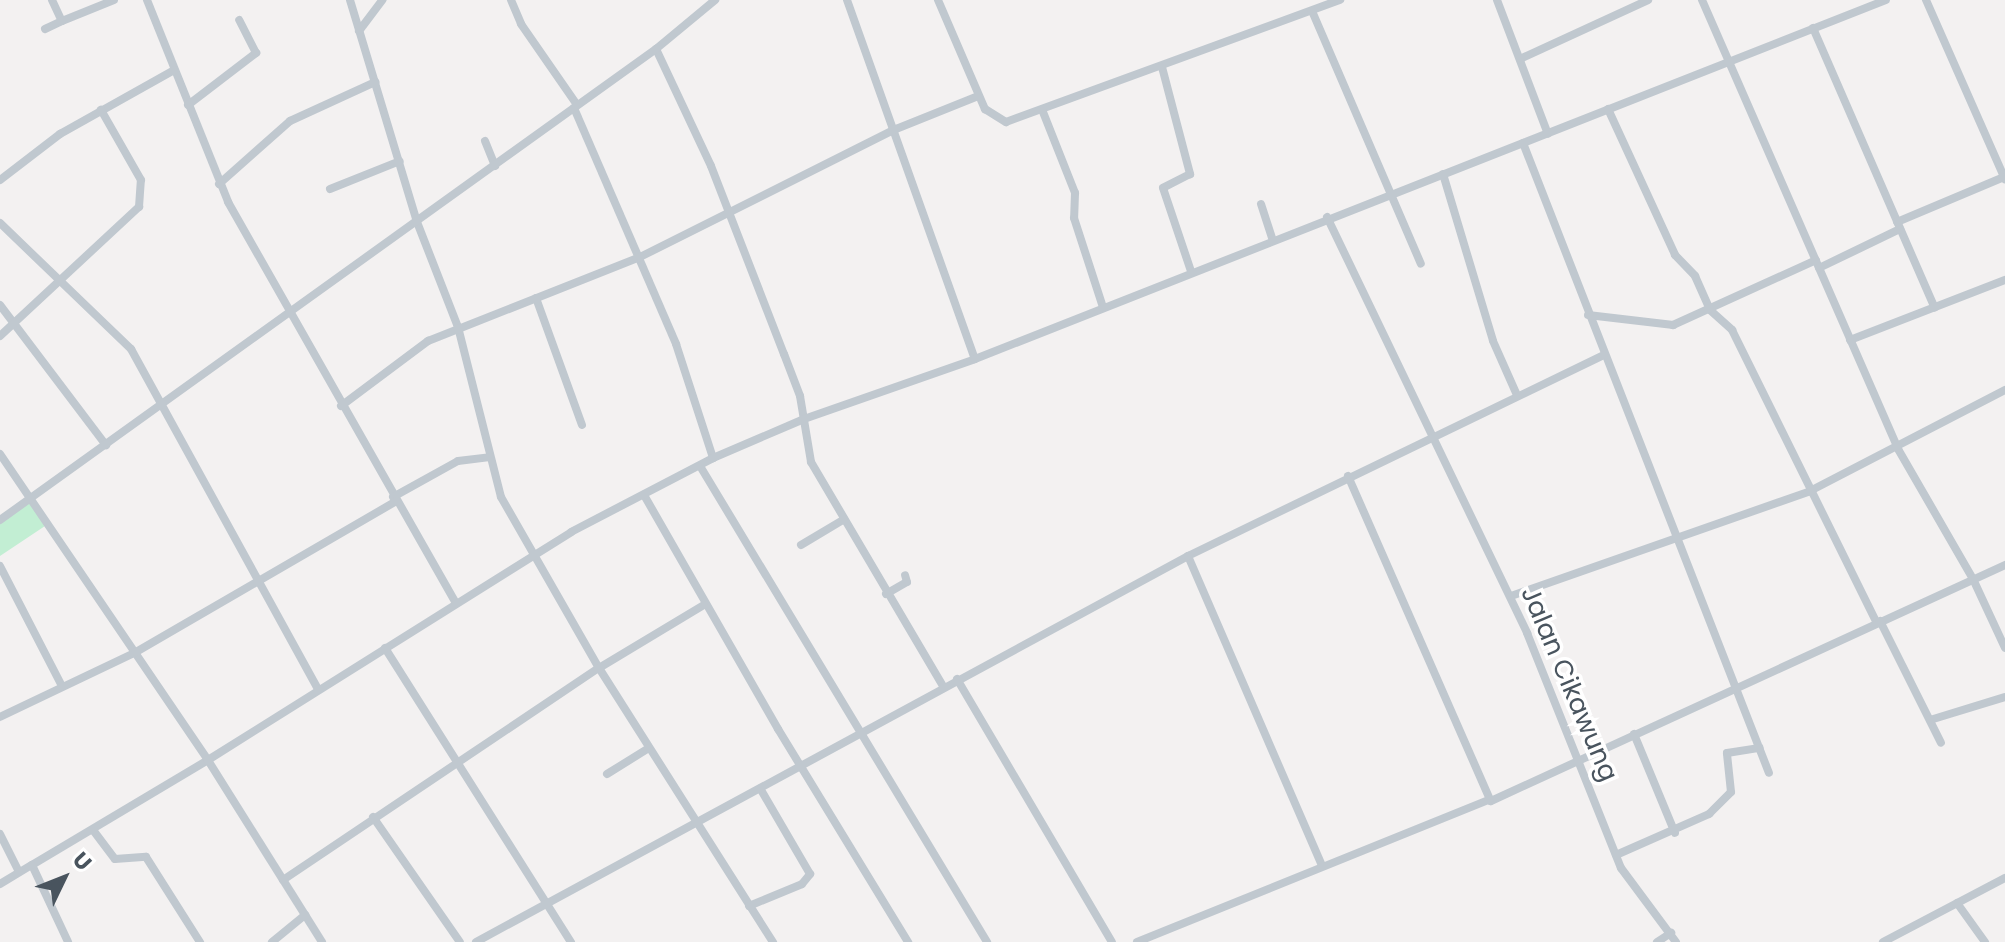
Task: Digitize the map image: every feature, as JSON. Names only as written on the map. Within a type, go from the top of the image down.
[{"type":"street","points":[[52,0],[62,21]]},
{"type":"street","points":[[45,29],[114,0]]},
{"type":"street","points":[[147,0],[219,184],[287,313],[456,603]]},
{"type":"street","points":[[350,0],[417,222],[458,327],[501,497],[599,668],[695,824],[773,942]]},
{"type":"street","points":[[359,31],[382,0]]},
{"type":"street","points":[[511,0],[521,24],[576,106],[640,257],[713,458]]},
{"type":"street","points":[[0,520],[656,49],[715,0]]},
{"type":"street","points":[[849,0],[975,359]]},
{"type":"street","points":[[938,0],[985,109],[1006,122],[1043,112],[1340,0]]},
{"type":"street","points":[[1497,0],[1548,134]]},
{"type":"street","points":[[1520,59],[1648,0]]},
{"type":"street","points":[[1702,0],[1898,449],[1973,579],[2005,648]]},
{"type":"street","points":[[0,884],[208,760],[456,603],[713,458],[804,419],[975,359],[1272,238],[1548,134],[1886,0]]},
{"type":"street","points":[[1588,315],[1667,326],[1817,264],[2005,178],[1926,0]]},
{"type":"street","points":[[1312,11],[1421,264]]},
{"type":"street","points":[[188,105],[256,53],[239,20]]},
{"type":"street","points":[[1813,28],[1935,308]]},
{"type":"street","points":[[656,49],[729,214],[800,396],[811,462],[886,594],[943,686]]},
{"type":"street","points":[[1162,67],[1190,174],[1163,188],[1191,271]]},
{"type":"street","points":[[0,180],[60,134],[174,70]]},
{"type":"street","points":[[219,184],[290,121],[375,82]]},
{"type":"street","points":[[341,406],[387,367],[458,327],[640,257],[896,129],[978,96]]},
{"type":"street","points":[[1608,109],[1669,244],[1695,276],[1710,310],[1732,330],[1810,491],[1941,743]]},
{"type":"street","points":[[0,336],[125,223],[141,200],[141,180],[101,110]]},
{"type":"street","points":[[1043,112],[1075,193],[1074,218],[1103,307]]},
{"type":"street","points":[[485,141],[495,166]]},
{"type":"street","points":[[1523,143],[1603,355],[1679,538],[1769,773]]},
{"type":"street","points":[[1994,156],[2005,151]]},
{"type":"street","points":[[330,189],[400,161]]},
{"type":"street","points":[[1443,174],[1493,341],[1516,393]]},
{"type":"street","points":[[1261,204],[1272,238]]},
{"type":"street","name":"Jalan Cikawung","points":[[1327,217],[1511,596],[1582,762],[1626,876],[1676,942]]},
{"type":"street","points":[[0,223],[109,324],[139,362],[159,405],[318,689]]},
{"type":"street","points":[[1850,340],[2005,280]]},
{"type":"street","points":[[536,298],[582,425]]},
{"type":"street","points":[[0,305],[106,445]]},
{"type":"street","points":[[476,942],[943,686],[1188,556],[1516,393],[1603,355]]},
{"type":"street","points":[[1511,596],[1810,491],[1898,449],[2005,390]]},
{"type":"street","points":[[0,454],[208,760],[322,942]]},
{"type":"street","points":[[0,717],[136,652],[260,583],[442,467],[490,460]]},
{"type":"street","points":[[700,466],[987,942]]},
{"type":"street","points":[[1348,476],[1489,800]]},
{"type":"street","points":[[644,495],[704,605],[908,942]]},
{"type":"street","points":[[801,545],[843,520]]},
{"type":"street","points":[[1188,556],[1321,864]]},
{"type":"street","points":[[1137,942],[1321,864],[1582,762],[1736,686],[2005,565]]},
{"type":"street","points":[[0,566],[62,686]]},
{"type":"street","points":[[886,594],[907,582],[905,575]]},
{"type":"street","points":[[283,880],[599,668],[704,605]]},
{"type":"street","points":[[385,648],[571,942]]},
{"type":"street","points":[[957,679],[1112,942]]},
{"type":"street","points":[[1930,720],[2005,697]]},
{"type":"street","points":[[1634,734],[1675,833]]},
{"type":"street","points":[[607,774],[649,748]]},
{"type":"street","points":[[1616,855],[1675,833],[1730,796],[1727,753],[1760,748]]},
{"type":"street","points":[[749,906],[802,884],[810,874],[760,788]]},
{"type":"street","points":[[373,817],[460,942]]},
{"type":"street","points":[[93,830],[112,857],[146,857],[200,942]]},
{"type":"street","points":[[0,834],[19,872]]},
{"type":"street","points":[[32,865],[65,941]]},
{"type":"street","points":[[1883,942],[2005,878]]},
{"type":"street","points":[[1957,903],[1985,942]]},
{"type":"street","points":[[272,942],[305,915]]},
{"type":"street","points":[[1657,942],[1671,933]]},
{"type":"green space","points":[[29,501],[45,526],[0,556],[0,522]]}]
